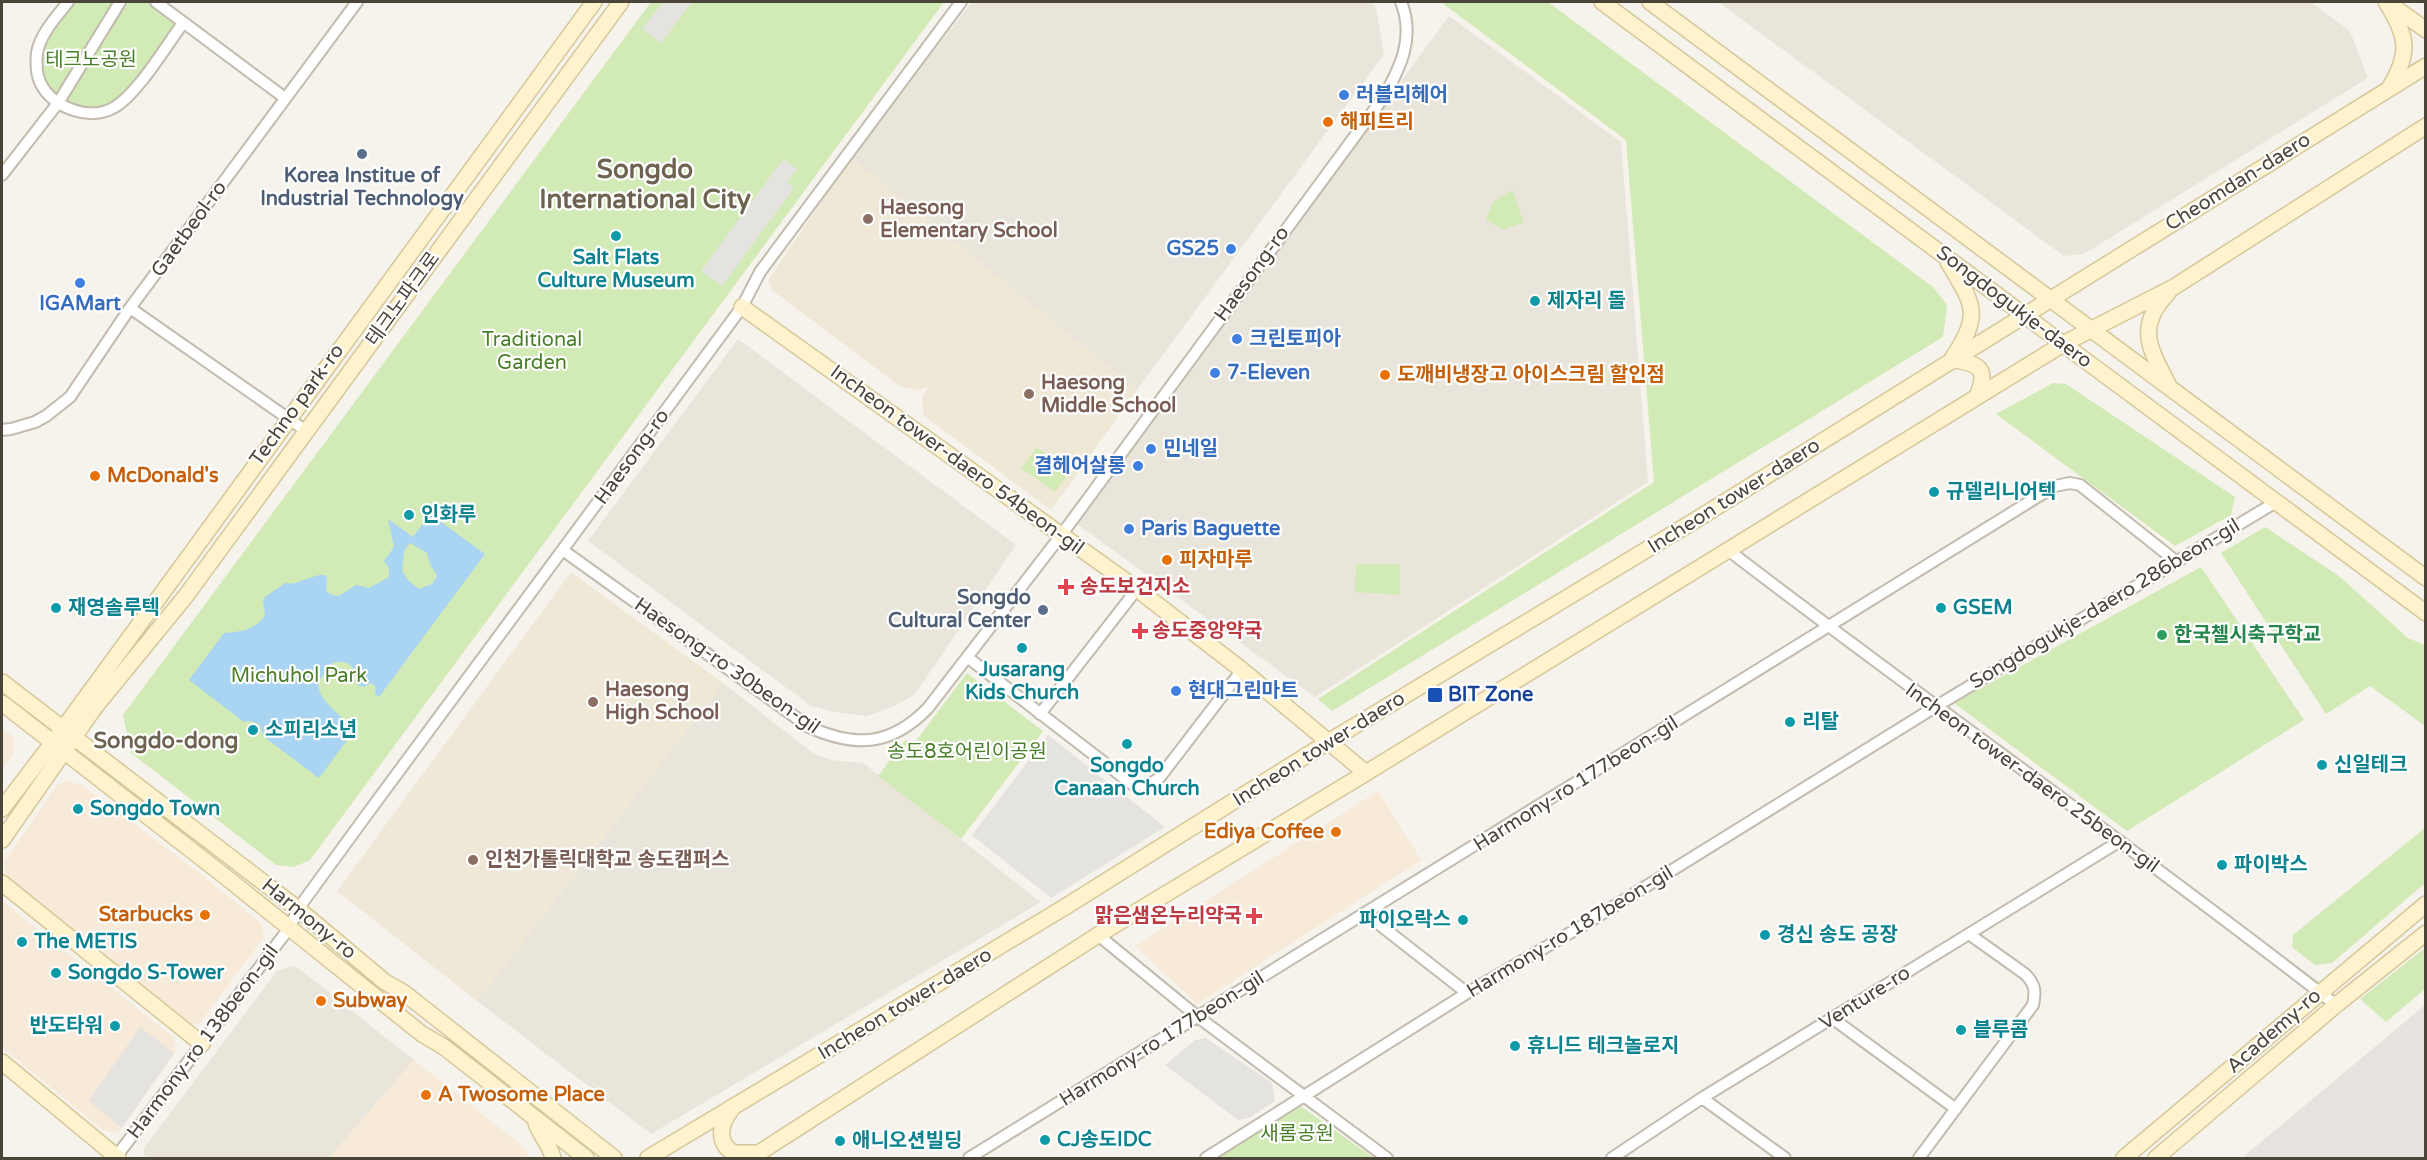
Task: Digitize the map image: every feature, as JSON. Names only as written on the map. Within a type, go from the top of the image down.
[{"type":"main road","name":"Techno park-ro","points":[[2,840],[58,747],[288,418],[594,2]]},
{"type":"main road","name":"테크노파크로","points":[[68,733],[96,707],[185,597],[621,2]]},
{"type":"main road","name":"Songdogukje-daero","points":[[1602,2],[2426,613]]},
{"type":"main road","name":"Songdogukje-daero","points":[[1650,2],[2426,578]]},
{"type":"main road","points":[[2386,2],[2426,30]]},
{"type":"main road","points":[[2386,2],[2398,20],[2404,39],[2404,56],[2389,88]]},
{"type":"main road","name":"Cheomdan-daero","points":[[2050,298],[2426,66]]},
{"type":"main road","points":[[735,1106],[722,1124],[721,1134],[724,1143],[734,1154],[759,1155],[1098,935],[1366,773],[2063,344],[2174,287],[2426,126]]},
{"type":"main road","points":[[1944,254],[1969,296],[1972,309],[1971,323],[1965,340],[1952,361],[1974,363],[1981,369],[1983,380],[1977,397]]},
{"type":"main road","points":[[2169,387],[2151,352],[2148,334],[2150,318],[2157,304],[2174,287]]},
{"type":"main road","name":"Incheon tower-daero","points":[[648,1158],[1065,907],[1328,742],[1694,521],[2050,298]]},
{"type":"main road","name":"Incheon tower-daero 54beon-gil","points":[[742,307],[1137,589],[1242,670],[1366,773]]},
{"type":"main road","name":"Harmony-ro","points":[[2,681],[298,909],[386,982],[403,992],[614,1158]]},
{"type":"main road","name":"Harmony-ro","points":[[2,703],[290,927],[422,1034],[444,1047],[586,1158]]},
{"type":"main road","name":"Techno park-ro","points":[[2,810],[58,747]]},
{"type":"main road","points":[[2,883],[202,1044]]},
{"type":"main road","name":"Academy-ro","points":[[2124,1158],[2426,904]]},
{"type":"main road","name":"Academy-ro","points":[[2156,1158],[2336,1005],[2426,933]]},
{"type":"main road","points":[[2,1062],[117,1158]]},
{"type":"main road","points":[[535,1120],[541,1136],[550,1147],[553,1158]]},
{"type":"street","points":[[68,2],[44,35],[37,50],[36,67],[41,84],[58,103],[83,112],[98,113],[112,109],[127,98],[183,23]]},
{"type":"street","points":[[2,175],[58,103],[120,2]]},
{"type":"street","points":[[156,2],[285,98]]},
{"type":"street","name":"Gaetbeol-ro","points":[[2,430],[35,422],[70,397],[130,308],[357,2]]},
{"type":"street","name":"Haesong-ro","points":[[298,909],[742,307],[760,272],[961,2]]},
{"type":"street","name":"Haesong-ro","points":[[1062,534],[1383,98],[1400,68],[1406,47],[1406,17],[1401,2]]},
{"type":"street","points":[[130,308],[306,431]]},
{"type":"street","name":"Harmony-ro 177beon-gil","points":[[969,1158],[1829,628],[2055,486],[2070,483],[2080,485],[2177,562]]},
{"type":"street","name":"Songdogukje-daero 286beon-gil","points":[[1935,706],[2276,501]]},
{"type":"street","name":"Haesong-ro 30beon-gil","points":[[564,550],[809,727],[837,739],[869,741],[885,738],[915,722],[1062,534]]},
{"type":"street","name":"Incheon tower-daero 25beon-gil","points":[[1728,550],[1829,628],[2120,842],[2336,1005]]},
{"type":"street","points":[[1040,714],[1137,589]]},
{"type":"street","points":[[967,657],[1132,784],[1148,785],[1160,777],[1242,670]]},
{"type":"street","name":"Harmony-ro 187beon-gil","points":[[1206,1158],[1467,993],[1597,917],[1935,706]]},
{"type":"street","name":"Venture-ro","points":[[1612,1158],[1702,1098],[2120,842]]},
{"type":"street","name":"Harmony-ro 138beon-gil","points":[[117,1158],[290,927],[298,909]]},
{"type":"street","points":[[1366,914],[1467,993]]},
{"type":"street","points":[[1919,1158],[2033,1005],[2035,993],[2033,982],[1969,934]]},
{"type":"street","points":[[1098,935],[1198,1017],[1387,1158]]},
{"type":"street","points":[[1832,1018],[1956,1109]]},
{"type":"street","points":[[1702,1098],[1785,1158]]},
{"type":"shaded area","points":[[663,2],[692,2],[661,43],[642,29]]},
{"type":"shaded area","points":[[972,2],[1372,2],[1376,8],[1384,54],[1137,390],[851,158]]},
{"type":"shaded area","points":[[1718,2],[2311,2],[2350,31],[2368,78],[2084,254],[2064,256]]},
{"type":"shaded area","points":[[1449,16],[1621,142],[1648,482],[1315,697],[1077,524]]},
{"type":"shaded area","points":[[851,158],[1137,390],[1051,510],[924,416],[922,398],[928,387],[916,390],[901,387],[772,290],[768,280]]},
{"type":"shaded area","points":[[783,159],[797,169],[787,182],[794,188],[722,286],[701,271]]},
{"type":"shaded area","points":[[738,339],[1016,545],[915,694],[895,706],[867,716],[811,706],[588,541]]},
{"type":"shaded area","points":[[571,572],[723,683],[477,1001],[337,891]]},
{"type":"shaded area","points":[[723,683],[813,753],[831,760],[863,763],[1041,902],[651,1134],[477,1001]]},
{"type":"shaded area","points":[[2,728],[13,737],[13,754],[2,770]]},
{"type":"shaded area","points":[[1048,735],[1165,827],[1051,898],[972,835]]},
{"type":"shaded area","points":[[68,781],[82,785],[197,871],[262,924],[264,937],[200,1023],[190,1024],[5,876],[4,862],[57,785]]},
{"type":"shaded area","points":[[1378,791],[1421,860],[1197,1004],[1135,946]]},
{"type":"shaded area","points":[[2,901],[171,1035],[175,1041],[175,1053],[118,1133],[103,1130],[2,1047]]},
{"type":"shaded area","points":[[292,966],[297,967],[414,1060],[329,1158],[148,1158],[144,1155],[144,1148],[277,971]]},
{"type":"shaded area","points":[[2425,1005],[2425,1158],[2242,1158]]},
{"type":"shaded area","points":[[140,1027],[174,1053],[122,1128],[89,1101]]},
{"type":"shaded area","points":[[1206,1038],[1272,1083],[1275,1101],[1249,1118],[1238,1120],[1165,1065],[1195,1040]]},
{"type":"shaded area","points":[[414,1060],[520,1144],[530,1158],[329,1158]]},
{"type":"green space","name":"테크노공원","points":[[68,2],[155,2],[183,23],[112,109],[70,109],[41,84],[37,50]]},
{"type":"green space","name":"Michuhol Park","points":[[651,2],[944,2],[310,860],[294,867],[276,865],[131,753],[123,715]]},
{"type":"green space","points":[[1441,2],[1548,2],[1933,287],[1947,305],[1943,337],[1332,711],[1318,699],[1654,482],[1626,140]]},
{"type":"green space","points":[[1512,190],[1524,222],[1503,230],[1486,219],[1493,202]]},
{"type":"green space","points":[[2053,383],[2066,384],[2235,497],[2231,515],[2175,546],[1996,414]]},
{"type":"green space","points":[[1037,447],[1070,472],[1055,492],[1021,468]]},
{"type":"green space","points":[[2265,527],[2339,576],[2408,638],[2425,645],[2425,726],[2370,686],[2326,714],[2221,553]]},
{"type":"green space","points":[[1356,564],[1400,564],[1400,595],[1355,592]]},
{"type":"green space","name":"한국첼시축구학교","points":[[2201,567],[2304,720],[2127,831],[1954,703]]},
{"type":"green space","name":"송도8호어린이공원","points":[[967,673],[1043,731],[961,839],[878,776],[905,740],[913,745]]},
{"type":"green space","points":[[2425,828],[2425,883],[2332,963],[2315,965],[2292,947],[2293,935]]},
{"type":"green space","points":[[2425,948],[2425,989],[2386,1022],[2360,999]]},
{"type":"green space","name":"새롬공원","points":[[1299,1105],[1374,1158],[1215,1158]]},
{"type":"water","points":[[430,514],[485,554],[379,697],[375,694],[376,687],[371,683],[364,687],[357,685],[356,674],[351,666],[344,662],[332,663],[319,682],[321,694],[331,708],[357,727],[319,778],[264,737],[259,724],[244,722],[189,680],[224,633],[247,629],[261,620],[265,615],[263,601],[265,597],[285,583],[295,583],[325,575],[327,578],[326,591],[332,595],[339,596],[356,585],[369,588],[389,577],[389,568],[384,561],[394,547],[388,519],[413,537]],"holes":[[[410,543],[427,553],[437,576],[432,584],[419,589],[402,571],[404,551]]]},
{"type":"place","name":"러블리헤어","points":[[1344,95]]},
{"type":"place","name":"해피트리","points":[[1328,122]]},
{"type":"place","name":"Korea Institue of Industrial Technology","points":[[362,154]]},
{"type":"place","name":"Haesong Elementary School","points":[[868,219]]},
{"type":"place","name":"Salt Flats Culture Museum","points":[[616,236]]},
{"type":"place","name":"GS25","points":[[1231,249]]},
{"type":"place","name":"IGAMart","points":[[80,283]]},
{"type":"place","name":"제자리 돌","points":[[1535,301]]},
{"type":"place","name":"크린토피아","points":[[1237,339]]},
{"type":"place","name":"7-Eleven","points":[[1215,373]]},
{"type":"place","name":"도깨비냉장고 아이스크림 할인점","points":[[1385,375]]},
{"type":"place","name":"Haesong Middle School","points":[[1029,394]]},
{"type":"place","name":"민네일","points":[[1151,449]]},
{"type":"place","name":"결헤어살롱","points":[[1138,466]]},
{"type":"place","name":"McDonald's","points":[[95,476]]},
{"type":"place","name":"규델리니어텍","points":[[1934,492]]},
{"type":"place","name":"인화루","points":[[409,515]]},
{"type":"place","name":"Paris Baguette","points":[[1129,529]]},
{"type":"place","name":"피자마루","points":[[1167,560]]},
{"type":"place","name":"송도보건지소","points":[[1066,587]]},
{"type":"place","name":"재영솔루텍","points":[[56,608]]},
{"type":"place","name":"GSEM","points":[[1941,608]]},
{"type":"place","name":"Songdo Cultural Center","points":[[1043,610]]},
{"type":"place","name":"송도중앙약국","points":[[1140,631]]},
{"type":"place","name":"한국첼시축구학교","points":[[2162,635]]},
{"type":"place","name":"Jusarang Kids Church","points":[[1022,648]]},
{"type":"place","name":"현대그린마트","points":[[1176,691]]},
{"type":"place","name":"BIT Zone","points":[[1435,695]]},
{"type":"place","name":"Haesong High School","points":[[593,702]]},
{"type":"place","name":"리탈","points":[[1790,722]]},
{"type":"place","name":"소피리소년","points":[[253,730]]},
{"type":"place","name":"Songdo Canaan Church","points":[[1127,744]]},
{"type":"place","name":"신일테크","points":[[2322,765]]},
{"type":"place","name":"Songdo Town","points":[[78,809]]},
{"type":"place","name":"Ediya Coffee","points":[[1336,832]]},
{"type":"place","name":"인천가톨릭대학교 송도캠퍼스","points":[[473,860]]},
{"type":"place","name":"파이박스","points":[[2222,865]]},
{"type":"place","name":"Starbucks","points":[[205,915]]},
{"type":"place","name":"맑은샘온누리약국","points":[[1254,916]]},
{"type":"place","name":"파이오락스","points":[[1463,920]]},
{"type":"place","name":"경신 송도 공장","points":[[1765,935]]},
{"type":"place","name":"The METIS","points":[[22,942]]},
{"type":"place","name":"Songdo S-Tower","points":[[56,973]]},
{"type":"place","name":"Subway","points":[[321,1001]]},
{"type":"place","name":"반도타워","points":[[115,1026]]},
{"type":"place","name":"블루콤","points":[[1961,1030]]},
{"type":"place","name":"휴니드 테크놀로지","points":[[1515,1046]]},
{"type":"place","name":"A Twosome Place","points":[[426,1095]]},
{"type":"place","name":"CJ송도IDC","points":[[1045,1140]]},
{"type":"place","name":"애니오션빌딩","points":[[840,1141]]},
{"type":"district","name":"Songdo International City","points":[[645,184]]},
{"type":"district","name":"Songdo-dong","points":[[166,741]]},
{"type":"park label","name":"Traditional Garden","points":[[532,352]]}]
